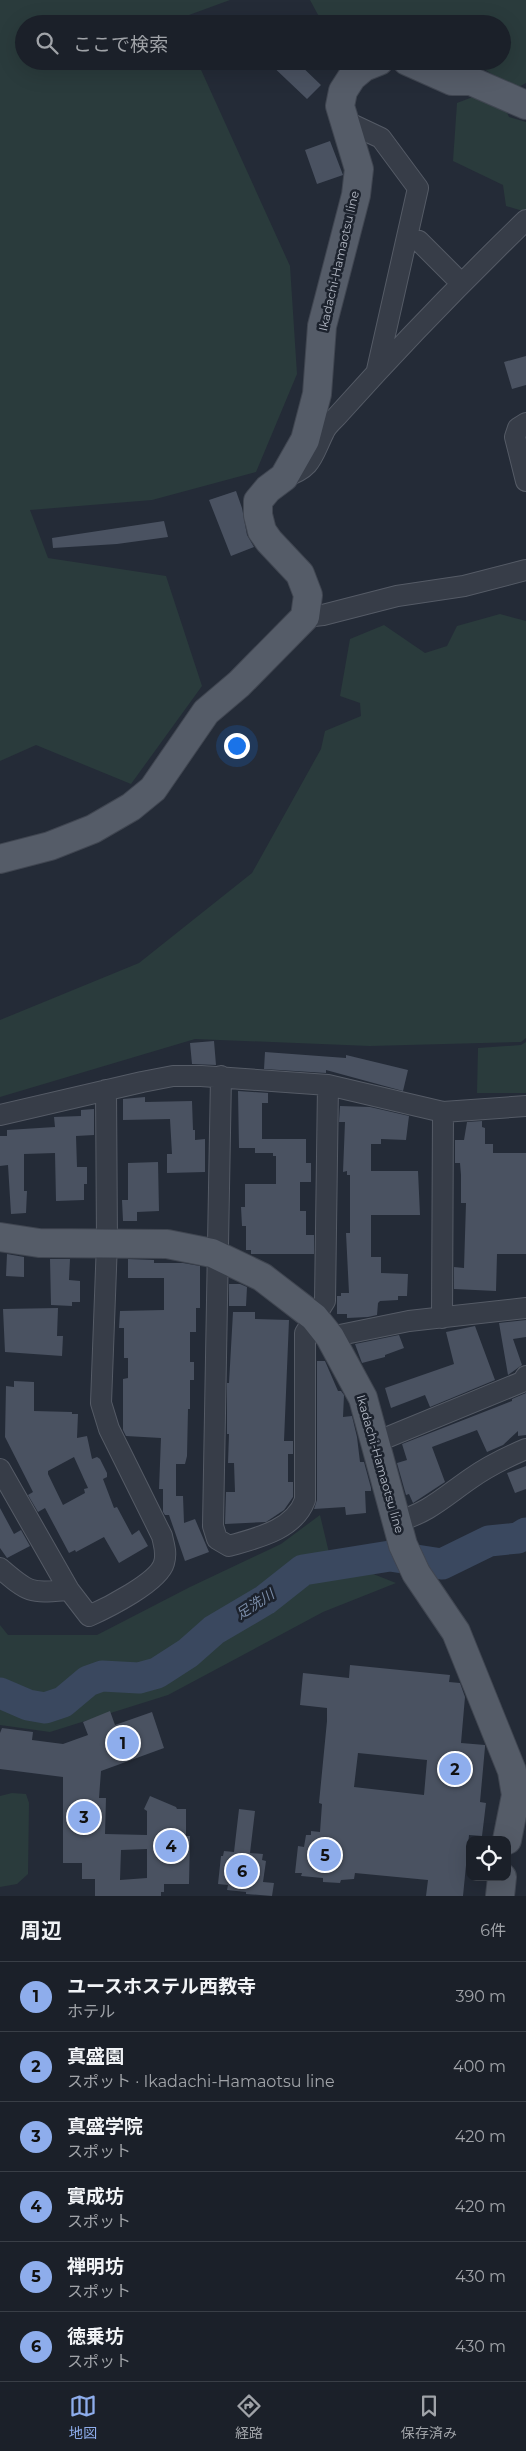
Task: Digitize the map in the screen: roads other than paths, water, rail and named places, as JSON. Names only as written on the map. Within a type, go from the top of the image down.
[{"type":"main road","name":"Ikadachi-Hamaotsu line","points":[[305,616],[308,595],[300,574],[262,531],[258,515],[258,500],[268,489],[284,477],[305,440],[317,394],[322,326],[356,195],[359,169],[340,106],[343,91],[352,78],[361,70]]},
{"type":"main road","points":[[427,70],[452,81],[471,81],[526,106]]},
{"type":"main road","points":[[0,859],[50,846],[93,829],[139,801],[153,790],[206,712],[239,684],[305,616]]},
{"type":"main road","name":"Ikadachi-Hamaotsu line","points":[[0,1237],[39,1243],[107,1242],[167,1244],[219,1256],[262,1277],[322,1327],[363,1398],[400,1534],[416,1573],[456,1632],[512,1771],[521,1801],[508,1836]]},
{"type":"main road","points":[[500,1896],[502,1881]]},
{"type":"street","points":[[345,121],[381,138],[418,188],[409,237],[376,372]]},
{"type":"street","points":[[284,477],[300,472],[316,455],[325,430],[376,372],[461,283],[526,220]]},
{"type":"street","points":[[409,237],[419,241],[461,283]]},
{"type":"street","points":[[526,423],[518,428],[515,437],[526,481]]},
{"type":"street","points":[[305,616],[323,615],[397,596],[464,586],[526,570]]},
{"type":"street","points":[[0,1115],[173,1076],[220,1076],[328,1085],[443,1112],[526,1106]]},
{"type":"street","points":[[220,1076],[219,1256],[213,1526],[218,1539],[229,1546],[285,1526],[301,1511],[305,1500],[306,1333],[322,1327],[442,1318],[526,1308]]},
{"type":"street","points":[[322,1327],[325,1301],[328,1085]]},
{"type":"street","points":[[0,1469],[69,1590],[89,1616],[107,1608],[160,1573],[165,1557],[162,1536],[109,1430],[101,1403],[107,1242],[106,1090]]},
{"type":"street","points":[[442,1318],[443,1112]]},
{"type":"street","points":[[376,1442],[522,1382],[526,1376]]},
{"type":"street","points":[[400,1534],[416,1516],[432,1508],[472,1477],[526,1449]]},
{"type":"street","points":[[0,1568],[17,1583],[34,1593],[69,1590]]},
{"type":"waterway","name":"足洗川","points":[[0,1693],[28,1705],[45,1708],[63,1702],[88,1681],[102,1676],[139,1678],[157,1673],[188,1653],[214,1630],[265,1600],[303,1570],[390,1556],[442,1564],[489,1541],[518,1538],[526,1533]]},
{"type":"place","name":"ユースホステル西教寺","points":[[123,1743]]},
{"type":"place","name":"真盛園","points":[[455,1769]]},
{"type":"place","name":"真盛学院","points":[[84,1817]]},
{"type":"place","name":"實成坊","points":[[171,1846]]},
{"type":"place","name":"禅明坊","points":[[325,1855]]},
{"type":"place","name":"徳乗坊","points":[[242,1871]]}]
